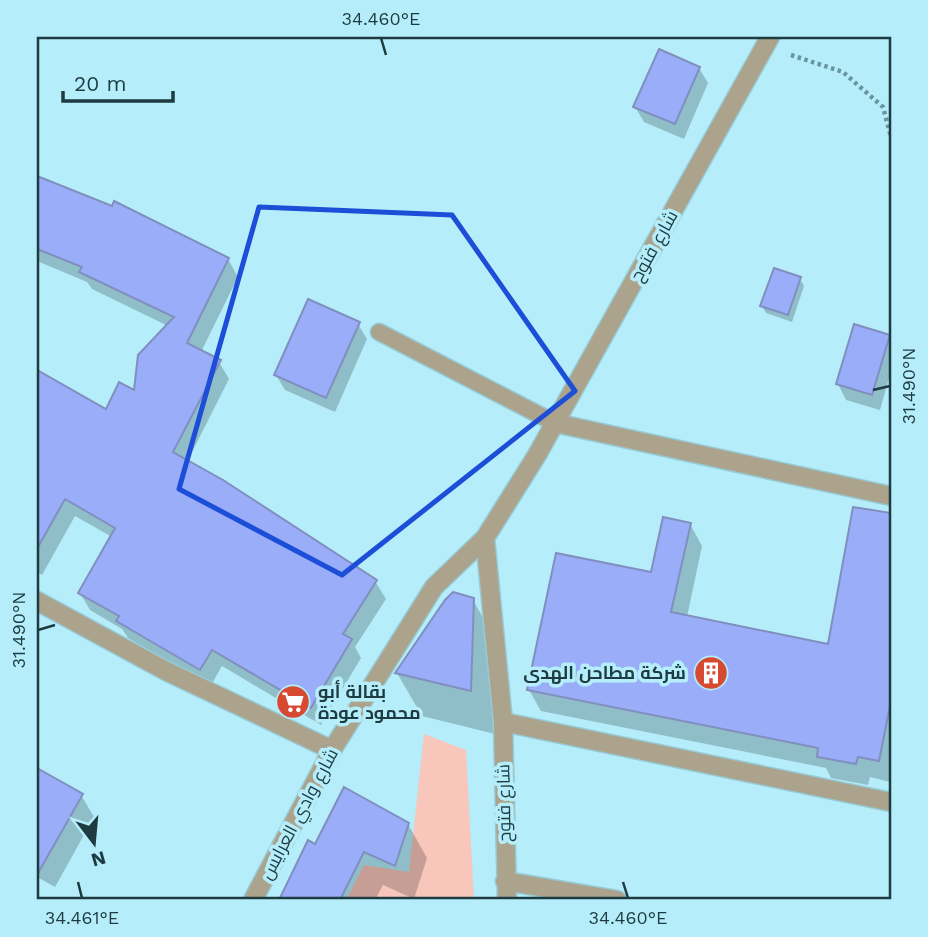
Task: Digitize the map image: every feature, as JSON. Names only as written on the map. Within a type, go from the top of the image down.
[{"type":"street","name":"شارع فتوح","points":[[537,455],[767,42]]},
{"type":"street","points":[[555,423],[890,491]]},
{"type":"street","name":"شارع وادي العرايس","points":[[253,900],[332,750],[434,587],[485,538],[537,455]]},
{"type":"street","name":"شارع فتوح","points":[[485,538],[503,722],[507,900]]},
{"type":"street","points":[[37,601],[166,671],[332,750]]},
{"type":"street","points":[[503,722],[891,802]]},
{"type":"street","points":[[505,881],[617,900]]},
{"type":"lane","points":[[379,332],[555,423]]},
{"type":"path","points":[[767,42],[843,72],[883,107],[891,137]]},
{"type":"highlighted area","points":[[259,207],[452,215],[575,391],[342,575],[179,489]]},
{"type":"shaded area","points":[[424,734],[466,750],[474,900],[346,900],[364,865],[409,872]]},
{"type":"building","points":[[659,49],[700,67],[675,124],[633,107]]},
{"type":"building","points":[[37,176],[112,206],[114,201],[229,258],[187,343],[221,360],[173,452],[223,480],[377,580],[343,634],[352,639],[311,708],[212,650],[200,670],[116,621],[119,616],[78,593],[115,528],[65,499],[37,549],[37,370],[106,409],[119,382],[134,390],[138,355],[174,317],[79,272],[82,267],[37,249]]},
{"type":"building","points":[[774,268],[801,277],[788,315],[760,306]]},
{"type":"building","points":[[308,299],[360,322],[326,398],[274,375]]},
{"type":"building","points":[[854,324],[890,335],[872,395],[836,384]]},
{"type":"building","name":"شركة مطاحن الهدى","points":[[853,507],[891,513],[891,701],[879,761],[858,757],[856,764],[817,757],[818,748],[527,690],[556,553],[651,572],[663,517],[691,523],[671,612],[828,644]]},
{"type":"building","points":[[453,592],[474,598],[471,691],[395,673]]},
{"type":"building","points":[[37,768],[83,794],[37,875]]},
{"type":"building","points":[[344,787],[409,823],[395,866],[364,852],[340,900],[279,900],[308,840],[315,844]]},
{"type":"place","name":"شركة مطاحن الهدى","points":[[711,673]]},
{"type":"place","name":"بقالة أبو محمود عودة","points":[[293,702]]}]
